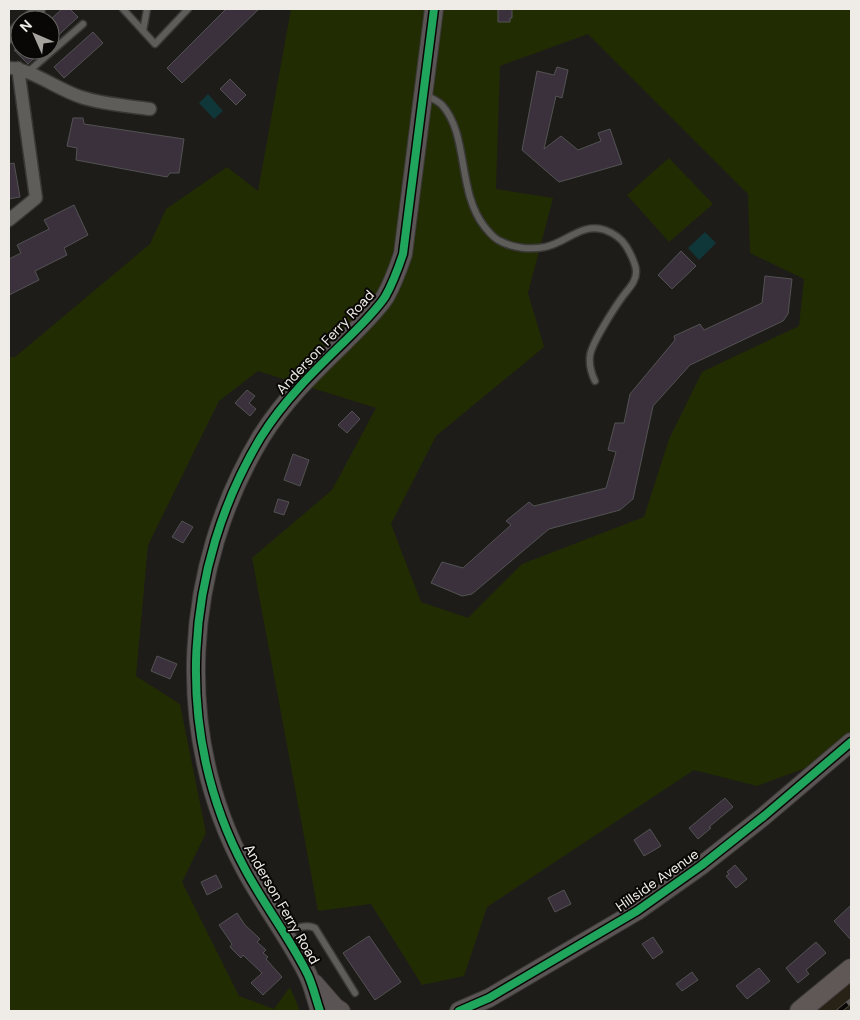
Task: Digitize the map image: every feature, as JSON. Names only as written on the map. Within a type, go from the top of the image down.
[{"type":"main road","points":[[800,1011],[851,969]]},
{"type":"street","name":"Anderson Ferry Road","points":[[320,1011],[309,976],[244,868],[215,797],[206,764],[200,730],[196,688],[197,628],[209,560],[231,496],[246,465],[263,435],[293,393],[375,310],[393,281],[403,254],[434,9]]},
{"type":"street","points":[[18,70],[83,98],[150,110]]},
{"type":"street","points":[[9,220],[36,198],[18,70]]},
{"type":"street","name":"Hillside Avenue","points":[[459,1011],[489,998],[637,911],[702,865],[764,816],[851,742]]},
{"type":"street","points":[[309,976],[335,1007],[341,1011]]},
{"type":"lane","points":[[123,9],[154,44],[188,9]]},
{"type":"lane","points":[[143,31],[147,9]]},
{"type":"lane","points":[[18,70],[83,24]]},
{"type":"lane","points":[[424,94],[440,103],[448,113],[454,127],[471,205],[488,232],[499,241],[512,246],[526,248],[545,247],[581,230],[598,228],[611,232],[623,241],[632,257],[636,270],[634,282],[621,298],[590,353],[590,368],[595,381]]},
{"type":"lane","points":[[284,934],[302,926],[310,925],[315,928],[355,993]]},
{"type":"shaded area","points":[[851,969],[851,1011],[800,1011]]},
{"type":"green space","points":[[291,9],[851,9],[851,751],[757,786],[694,770],[487,907],[464,976],[422,985],[371,904],[318,911],[252,558],[332,490],[376,408],[258,371],[219,401],[148,545],[136,676],[180,704],[206,833],[182,882],[239,996],[274,1009],[290,987],[300,1011],[9,1011],[9,357],[15,357],[150,244],[166,209],[227,167],[258,191]],"holes":[[[588,34],[748,194],[750,253],[804,279],[799,326],[702,372],[669,439],[644,517],[522,564],[468,618],[421,602],[391,524],[436,436],[544,347],[528,293],[553,198],[496,189],[500,66]]]},
{"type":"green space","points":[[669,158],[713,204],[669,242],[627,195]]},
{"type":"water","points":[[208,94],[223,111],[214,119],[199,103]]},
{"type":"water","points":[[705,232],[716,243],[699,260],[688,248]]},
{"type":"building","points":[[70,9],[78,17],[60,34],[60,11]]},
{"type":"building","points":[[226,9],[259,9],[182,83],[167,68]]},
{"type":"building","points":[[498,9],[512,9],[510,22],[498,22]]},
{"type":"building","points":[[93,32],[103,43],[64,78],[54,67]]},
{"type":"building","points":[[24,60],[32,60],[28,64]]},
{"type":"building","points":[[557,67],[568,70],[562,98],[556,96],[544,149],[561,136],[578,150],[601,141],[598,133],[610,129],[622,164],[559,182],[522,150],[537,71],[554,75]]},
{"type":"building","points":[[230,79],[246,95],[236,105],[220,89]]},
{"type":"building","points":[[73,118],[83,118],[84,124],[184,139],[179,173],[170,173],[167,177],[76,160],[77,148],[67,146]]},
{"type":"building","points":[[14,163],[20,197],[9,199],[9,164]]},
{"type":"building","points":[[74,205],[88,235],[64,248],[67,255],[35,271],[39,280],[9,295],[9,259],[21,253],[17,245],[49,229],[44,220]]},
{"type":"building","points":[[681,251],[696,266],[672,289],[658,275]]},
{"type":"building","points":[[765,276],[792,279],[788,314],[783,321],[690,365],[653,406],[633,499],[620,510],[549,529],[472,594],[462,596],[431,583],[442,562],[463,568],[511,525],[506,521],[529,502],[534,506],[606,488],[616,452],[608,450],[615,423],[624,423],[630,394],[675,340],[674,336],[700,324],[704,330],[762,303]]},
{"type":"building","points":[[247,390],[255,396],[249,403],[256,409],[250,416],[235,403]]},
{"type":"building","points":[[352,411],[360,419],[347,433],[338,425]]},
{"type":"building","points":[[293,454],[309,460],[300,486],[284,480]]},
{"type":"building","points":[[278,499],[289,502],[284,515],[274,512]]},
{"type":"building","points":[[182,521],[193,527],[183,543],[172,537]]},
{"type":"building","points":[[157,656],[177,664],[170,679],[151,671]]},
{"type":"building","points":[[725,798],[733,807],[698,839],[689,828]]},
{"type":"building","points":[[650,829],[661,846],[644,856],[634,840]]},
{"type":"building","points":[[735,865],[747,879],[736,888],[726,876],[729,874],[727,872]]},
{"type":"building","points":[[216,875],[222,887],[207,895],[201,882]]},
{"type":"building","points":[[564,890],[571,904],[555,912],[548,898]]},
{"type":"building","points":[[851,905],[851,940],[834,921]]},
{"type":"building","points":[[237,913],[245,925],[260,939],[257,942],[266,950],[263,953],[268,957],[266,959],[282,977],[263,995],[251,983],[262,973],[243,955],[241,958],[230,947],[232,944],[219,925]]},
{"type":"building","points":[[369,936],[401,982],[375,1000],[343,953]]},
{"type":"building","points":[[653,937],[663,952],[653,959],[642,944]]},
{"type":"building","points":[[816,942],[826,953],[806,970],[809,974],[798,983],[786,968]]},
{"type":"building","points":[[759,968],[770,981],[747,999],[736,986]]},
{"type":"building","points":[[692,972],[698,980],[682,991],[676,984]]},
{"type":"railway","points":[[839,1011],[851,1001]]},
{"type":"cycle path","points":[[320,1011],[310,979],[301,961],[245,869],[222,817],[206,762],[197,707],[196,651],[202,595],[215,540],[235,487],[261,437],[300,386],[376,309],[385,297],[395,276],[403,254],[434,9]]},
{"type":"cycle path","points":[[459,1011],[489,998],[637,911],[702,865],[764,816],[851,742]]}]
